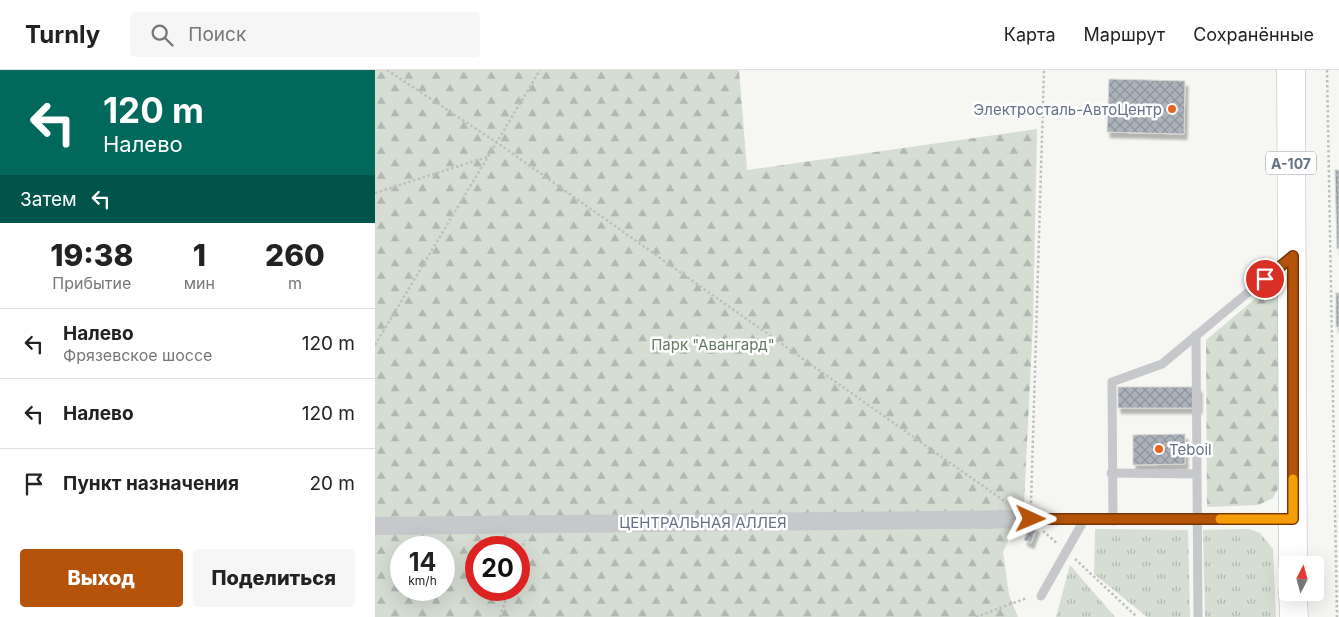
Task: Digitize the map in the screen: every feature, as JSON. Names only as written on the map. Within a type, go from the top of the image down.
[{"type":"highway","name":"А-107","points":[[1291,70],[1293,556]]},
{"type":"highway","points":[[1293,601],[1294,617]]},
{"type":"street","name":"ЦЕНТРАЛЬНАЯ АЛЛЕЯ","points":[[375,526],[1031,513]]},
{"type":"lane","points":[[1113,521],[1111,473],[1112,382],[1162,364],[1293,256]]},
{"type":"lane","points":[[1196,335],[1198,617]]},
{"type":"lane","points":[[1111,473],[1196,474]]},
{"type":"lane","points":[[1031,513],[1083,520],[1113,521],[1293,519]]},
{"type":"lane","points":[[1041,596],[1083,520]]},
{"type":"path","points":[[387,70],[496,142],[1011,506]]},
{"type":"path","points":[[375,345],[540,70]]},
{"type":"path","points":[[1044,70],[1031,513],[1065,551],[1137,617]]},
{"type":"path","points":[[1327,70],[1337,617]]},
{"type":"path","points":[[375,194],[487,157]]},
{"type":"path","points":[[976,617],[1027,598]]},
{"type":"path","points":[[500,617],[505,601]]},
{"type":"green space","name":"Парк \"Авангард\"","points":[[375,70],[739,70],[747,170],[1037,129],[1033,322],[1024,504],[1003,552],[1009,595],[1018,617],[375,617]]},
{"type":"green space","points":[[1279,279],[1281,483],[1273,498],[1258,505],[1207,507],[1206,340]]},
{"type":"green space","points":[[1095,529],[1188,530],[1190,617],[1147,617],[1094,574]]},
{"type":"green space","points":[[1249,529],[1260,533],[1273,549],[1276,617],[1205,617],[1203,530]]},
{"type":"green space","points":[[1070,565],[1115,617],[1056,617]]},
{"type":"building","points":[[1109,79],[1185,81],[1184,134],[1107,132]]},
{"type":"building","points":[[1335,170],[1339,170],[1339,249],[1337,249]]},
{"type":"building","points":[[1336,293],[1339,293],[1339,327],[1336,327]]},
{"type":"building","points":[[1118,387],[1199,387],[1199,408],[1118,408]]},
{"type":"building","points":[[1185,434],[1185,464],[1133,465],[1133,435]]},
{"type":"building","points":[[1030,524],[1037,527],[1031,543],[1024,540]]},
{"type":"slow traffic","points":[[1220,519],[1293,519],[1293,479]]},
{"type":"place","name":"Электросталь-АвтоЦентр","points":[[1172,109]]},
{"type":"place","name":"Teboil","points":[[1159,449]]},
{"type":"route","points":[[1031,519],[1113,521],[1293,519],[1293,256],[1265,279]]}]
